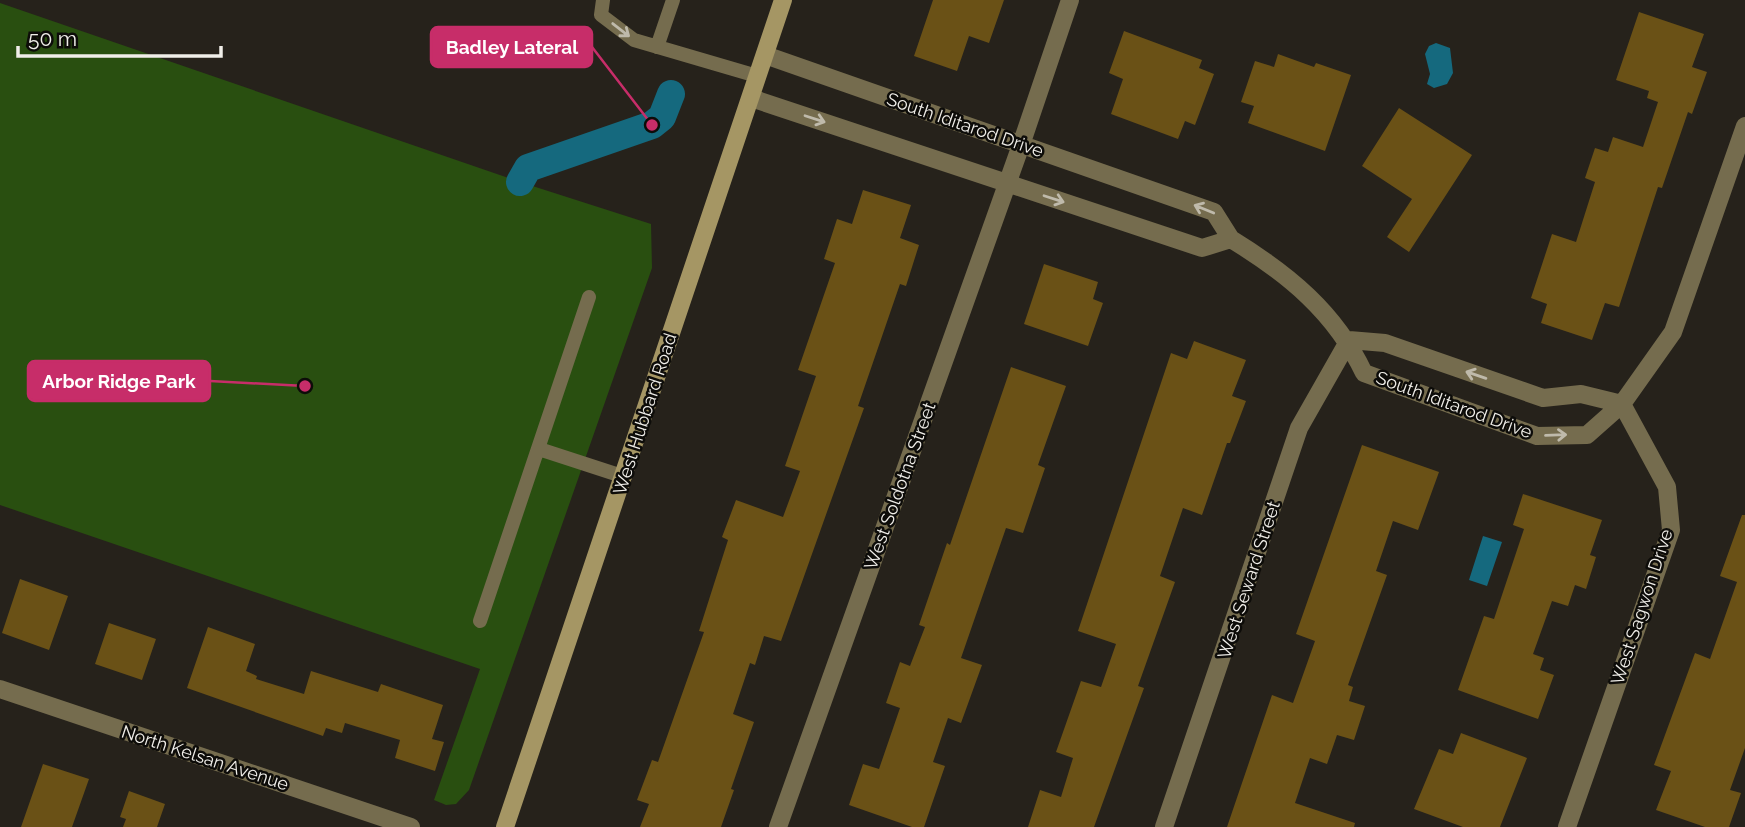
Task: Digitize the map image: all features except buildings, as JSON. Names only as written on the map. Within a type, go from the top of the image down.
[{"type":"street","name":"West Hubbard Road","points":[[505,827],[625,477],[783,0]]},
{"type":"street","name":"West Soldotna Street","points":[[778,827],[1008,183],[1070,0]]},
{"type":"street","name":"South Iditarod Drive","points":[[765,55],[1214,212],[1231,239],[1297,284],[1349,340],[1364,373],[1537,436],[1587,435],[1622,404]]},
{"type":"street","points":[[751,98],[1202,248],[1231,239]]},
{"type":"street","points":[[1622,404],[1673,332],[1745,126]]},
{"type":"street","name":"South Iditarod Drive","points":[[1349,340],[1385,343],[1543,398],[1581,394],[1622,404]]},
{"type":"street","name":"West Seward Street","points":[[1164,827],[1299,428],[1349,340]]},
{"type":"street","name":"West Sagwon Drive","points":[[1567,827],[1671,530],[1667,487],[1622,404]]},
{"type":"street","name":"North Kelsan Avenue","points":[[0,689],[411,827]]},
{"type":"lane","points":[[603,0],[601,15],[634,40],[757,76]]},
{"type":"lane","points":[[657,47],[673,0]]},
{"type":"lane","points":[[480,621],[589,298]]},
{"type":"lane","points":[[539,449],[625,477]]},
{"type":"green space","points":[[0,3],[520,182],[651,224],[652,268],[469,790],[456,804],[446,805],[434,800],[480,669],[0,505]]},
{"type":"water","points":[[1436,43],[1450,48],[1453,73],[1447,84],[1434,88],[1427,84],[1430,74],[1425,54],[1429,46]]},
{"type":"water","points":[[1483,536],[1502,542],[1487,586],[1469,580]]},
{"type":"waterway","points":[[520,182],[528,168],[652,125],[662,117],[671,94]]},
{"type":"place","name":"Badley Lateral","points":[[652,125]]},
{"type":"place","name":"Arbor Ridge Park","points":[[305,386]]}]
